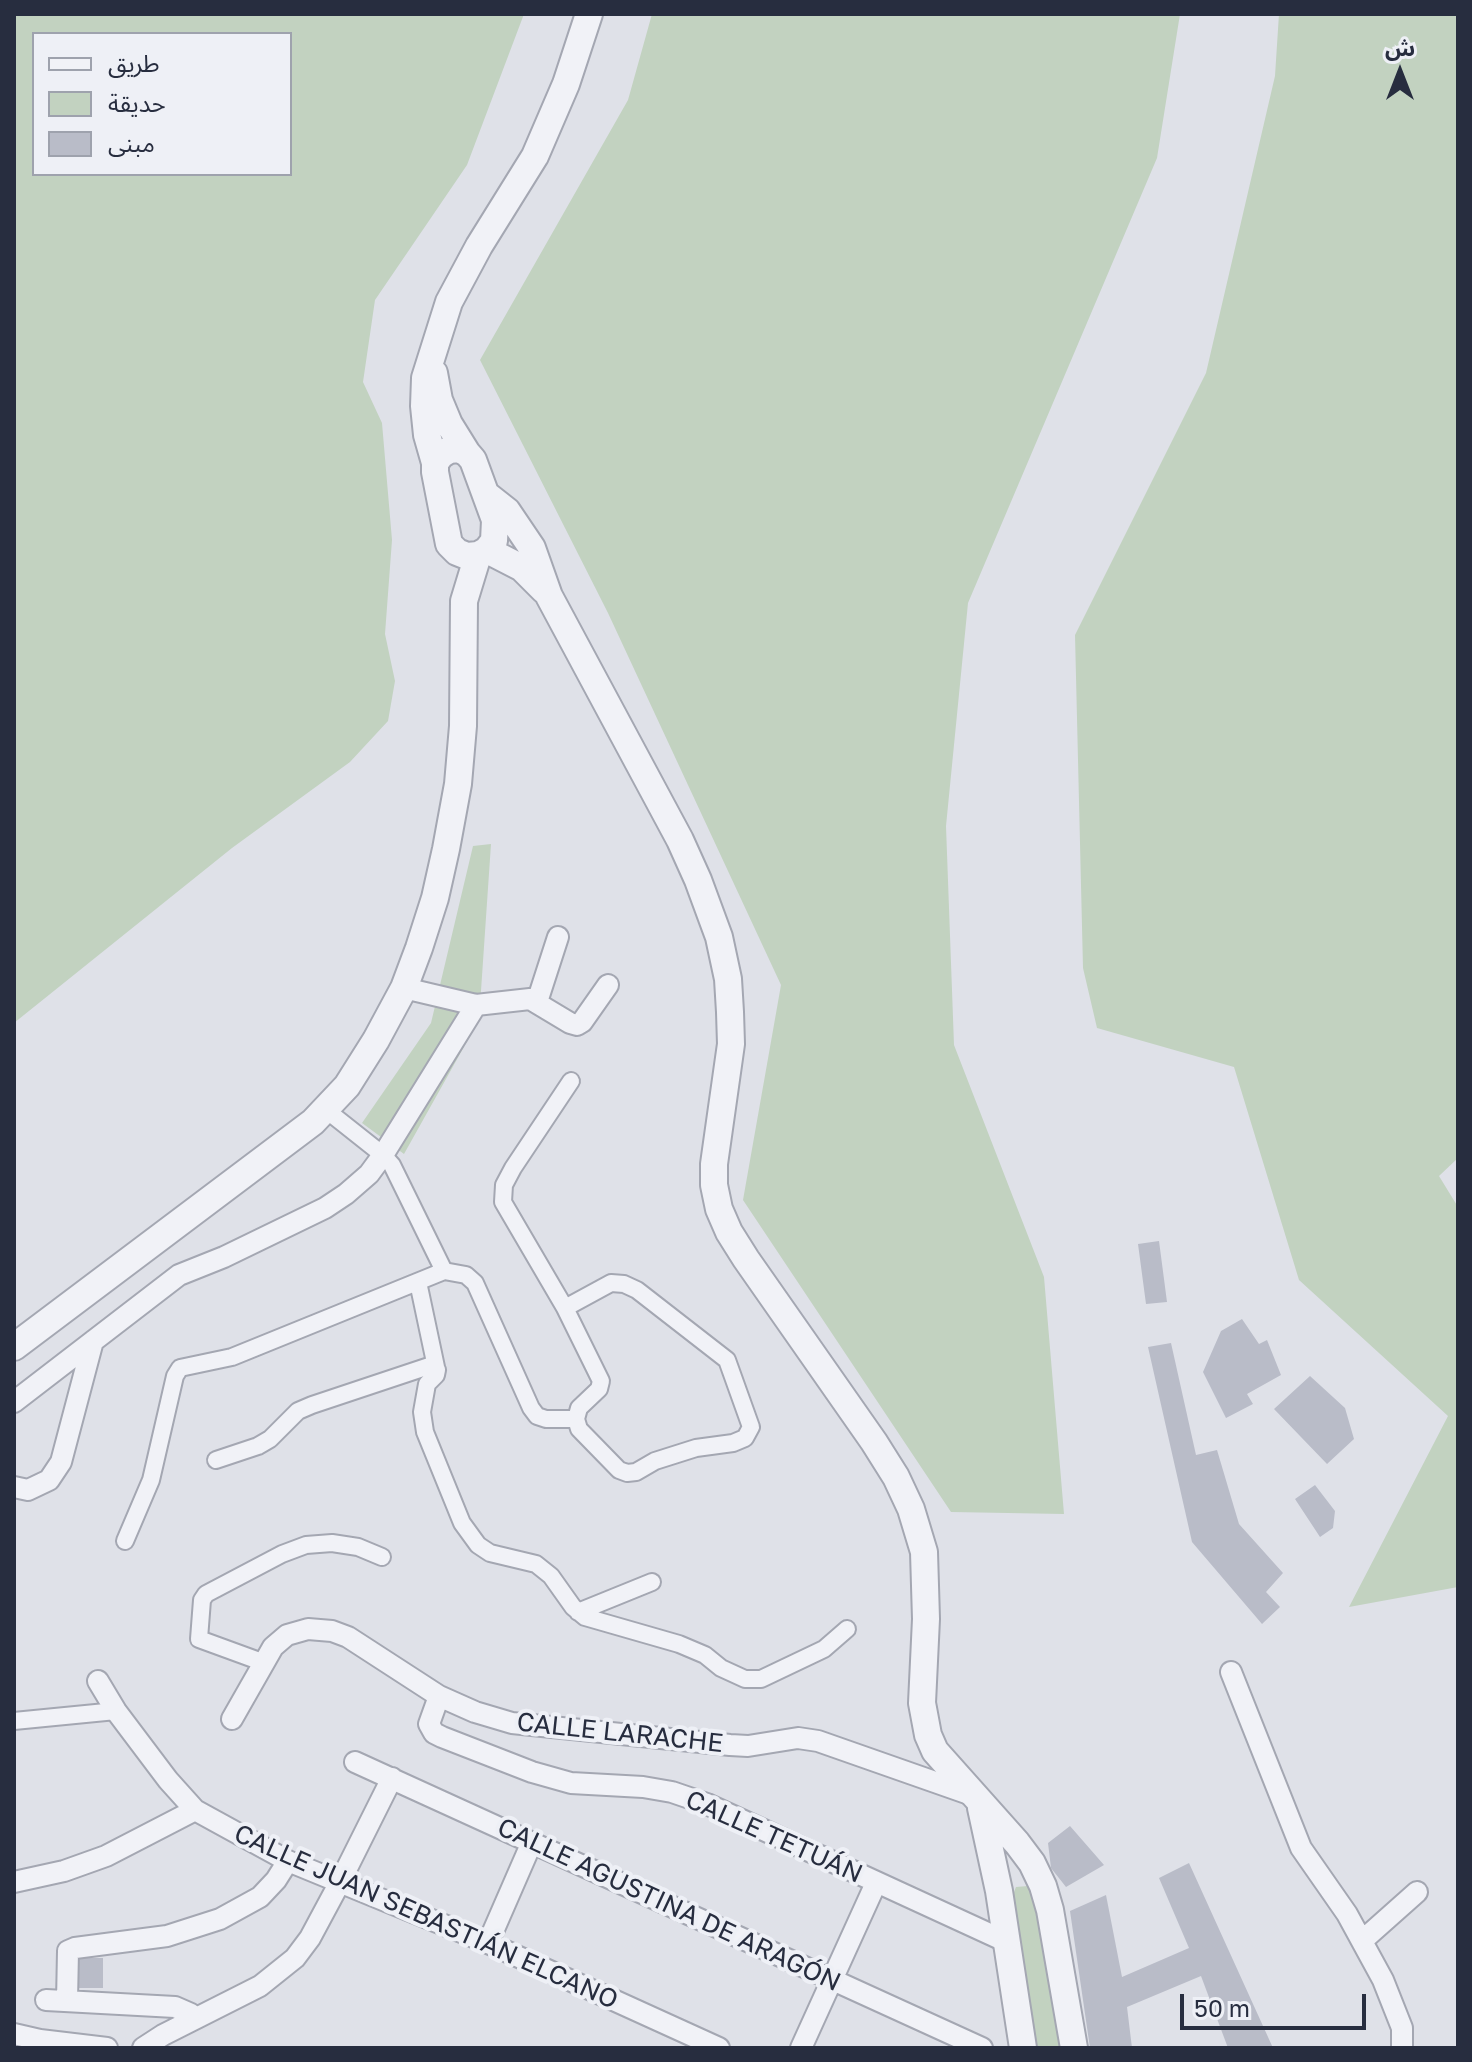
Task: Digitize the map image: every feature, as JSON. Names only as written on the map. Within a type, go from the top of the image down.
[{"type":"street","points":[[14,1347],[280,1148],[325,1109],[347,1086],[404,988],[435,898],[458,784],[463,701],[462,616],[435,463],[427,435],[425,378],[458,281],[535,156],[551,122],[589,14]]},
{"type":"street","points":[[433,350],[439,400],[449,424],[473,460],[488,496],[496,530],[494,541],[482,553],[467,585],[462,616]]},
{"type":"street","points":[[435,463],[449,450],[459,449],[467,453]]},
{"type":"street","points":[[488,496],[507,511],[532,548],[549,596],[680,840],[719,937],[728,979],[731,1044],[716,1141],[714,1185],[719,1209],[746,1259],[874,1442],[911,1509],[924,1552],[926,1619],[922,1703],[928,1735],[935,1751],[1017,1843],[1032,1863],[1043,1886],[1074,2048]]},
{"type":"street","points":[[449,544],[467,556],[482,553],[522,568],[549,596]]},
{"type":"street","points":[[537,1002],[558,937]]},
{"type":"street","points":[[404,988],[476,1005],[519,998],[537,1002],[577,1025],[608,985]]},
{"type":"street","points":[[14,1402],[179,1275],[224,1257],[325,1208],[369,1174],[476,1005]]},
{"type":"street","points":[[565,1308],[611,1283],[624,1284],[637,1290],[727,1360],[751,1427],[745,1438],[733,1443],[696,1448],[627,1473],[619,1470],[579,1429],[576,1419],[579,1408],[599,1389],[601,1381],[565,1308],[503,1202],[504,1185],[513,1168],[571,1081]]},
{"type":"street","points":[[325,1109],[392,1165],[444,1271]]},
{"type":"street","points":[[125,1541],[151,1480],[175,1376],[180,1368],[232,1357],[444,1271],[466,1275],[475,1283],[537,1416],[576,1419]]},
{"type":"street","points":[[418,1282],[436,1367],[436,1375],[427,1384],[422,1412],[425,1432],[441,1478],[462,1523],[478,1545],[490,1553],[536,1564],[551,1576],[578,1612],[606,1624],[679,1644],[705,1655],[721,1668],[745,1679],[761,1679],[824,1649],[847,1629]]},
{"type":"street","points":[[14,1487],[28,1490],[49,1480],[61,1462],[93,1341]]},
{"type":"street","points":[[216,1460],[258,1446],[270,1439],[298,1411],[312,1405],[432,1365],[436,1367]]},
{"type":"street","points":[[262,1662],[199,1639],[202,1600],[206,1594],[282,1554],[306,1545],[332,1543],[358,1547],[382,1557]]},
{"type":"street","points":[[578,1612],[652,1582]]},
{"type":"street","name":"CALLE LARACHE","points":[[232,1719],[273,1647],[287,1635],[308,1629],[332,1631],[348,1637],[439,1696],[475,1712],[538,1727],[730,1745],[748,1746],[798,1738],[818,1741],[976,1800]]},
{"type":"street","points":[[1231,1672],[1301,1848],[1363,1940],[1402,2028],[1402,2048]]},
{"type":"street","name":"CALLE JUAN SEBASTIÁN ELCANO","points":[[98,1681],[116,1711],[195,1810],[288,1861],[488,1943],[719,2048]]},
{"type":"street","name":"CALLE TETUÁN","points":[[439,1696],[429,1724],[434,1733],[442,1737],[532,1772],[571,1783],[643,1787],[672,1792],[707,1804],[1007,1942]]},
{"type":"street","points":[[14,1721],[116,1711]]},
{"type":"street","name":"CALLE AGUSTINA DE ARAGÓN","points":[[355,1762],[982,2048]]},
{"type":"street","points":[[143,2048],[260,1986],[295,1958],[310,1938],[392,1778]]},
{"type":"street","points":[[976,1800],[991,1847],[1023,2048]]},
{"type":"street","points":[[14,1882],[64,1871],[106,1856],[195,1810]]},
{"type":"street","points":[[488,1943],[532,1842]]},
{"type":"street","points":[[67,2001],[68,1951],[167,1936],[220,1919],[260,1897],[288,1861]]},
{"type":"street","points":[[801,2048],[876,1883]]},
{"type":"street","points":[[1363,1940],[1417,1892]]},
{"type":"street","points":[[46,2000],[175,2007],[191,2014],[194,2019]]},
{"type":"street","points":[[14,2034],[107,2048]]},
{"type":"green space","points":[[14,14],[524,14],[467,165],[375,300],[363,382],[382,423],[392,540],[385,634],[395,681],[388,721],[350,762],[232,848],[14,1023]]},
{"type":"green space","points":[[652,14],[1180,14],[1157,158],[968,603],[946,826],[954,1045],[1044,1277],[1064,1514],[951,1512],[743,1200],[781,985],[608,613],[480,360],[628,100]]},
{"type":"green space","points":[[1279,14],[1458,14],[1458,1158],[1439,1176],[1458,1207],[1458,1587],[1349,1607],[1448,1416],[1299,1280],[1234,1067],[1097,1028],[1083,968],[1075,635],[1206,373],[1275,76]]},
{"type":"green space","points":[[491,844],[479,1020],[404,1154],[362,1123],[431,1023],[473,846]]},
{"type":"green space","points":[[1028,1886],[1034,1893],[1060,2048],[1034,2048],[1012,1897],[1016,1887]]},
{"type":"building","points":[[1159,1241],[1167,1302],[1146,1304],[1138,1244]]},
{"type":"building","points":[[1242,1319],[1259,1344],[1267,1340],[1281,1375],[1247,1394],[1253,1404],[1226,1418],[1203,1372],[1221,1331]]},
{"type":"building","points":[[1171,1343],[1196,1455],[1217,1450],[1239,1524],[1283,1573],[1266,1592],[1280,1607],[1262,1624],[1192,1542],[1148,1347]]},
{"type":"building","points":[[1310,1376],[1345,1408],[1354,1439],[1327,1464],[1274,1409]]},
{"type":"building","points":[[1315,1485],[1335,1511],[1333,1528],[1320,1537],[1295,1499]]},
{"type":"building","points":[[1070,1826],[1104,1865],[1066,1887],[1051,1868],[1048,1843]]},
{"type":"building","points":[[1189,1863],[1273,2048],[1228,2048],[1201,1976],[1127,2007],[1132,2048],[1090,2048],[1070,1911],[1106,1895],[1122,1977],[1189,1948],[1159,1878]]},
{"type":"building","points":[[74,1958],[103,1958],[103,1988],[74,1988]]}]
